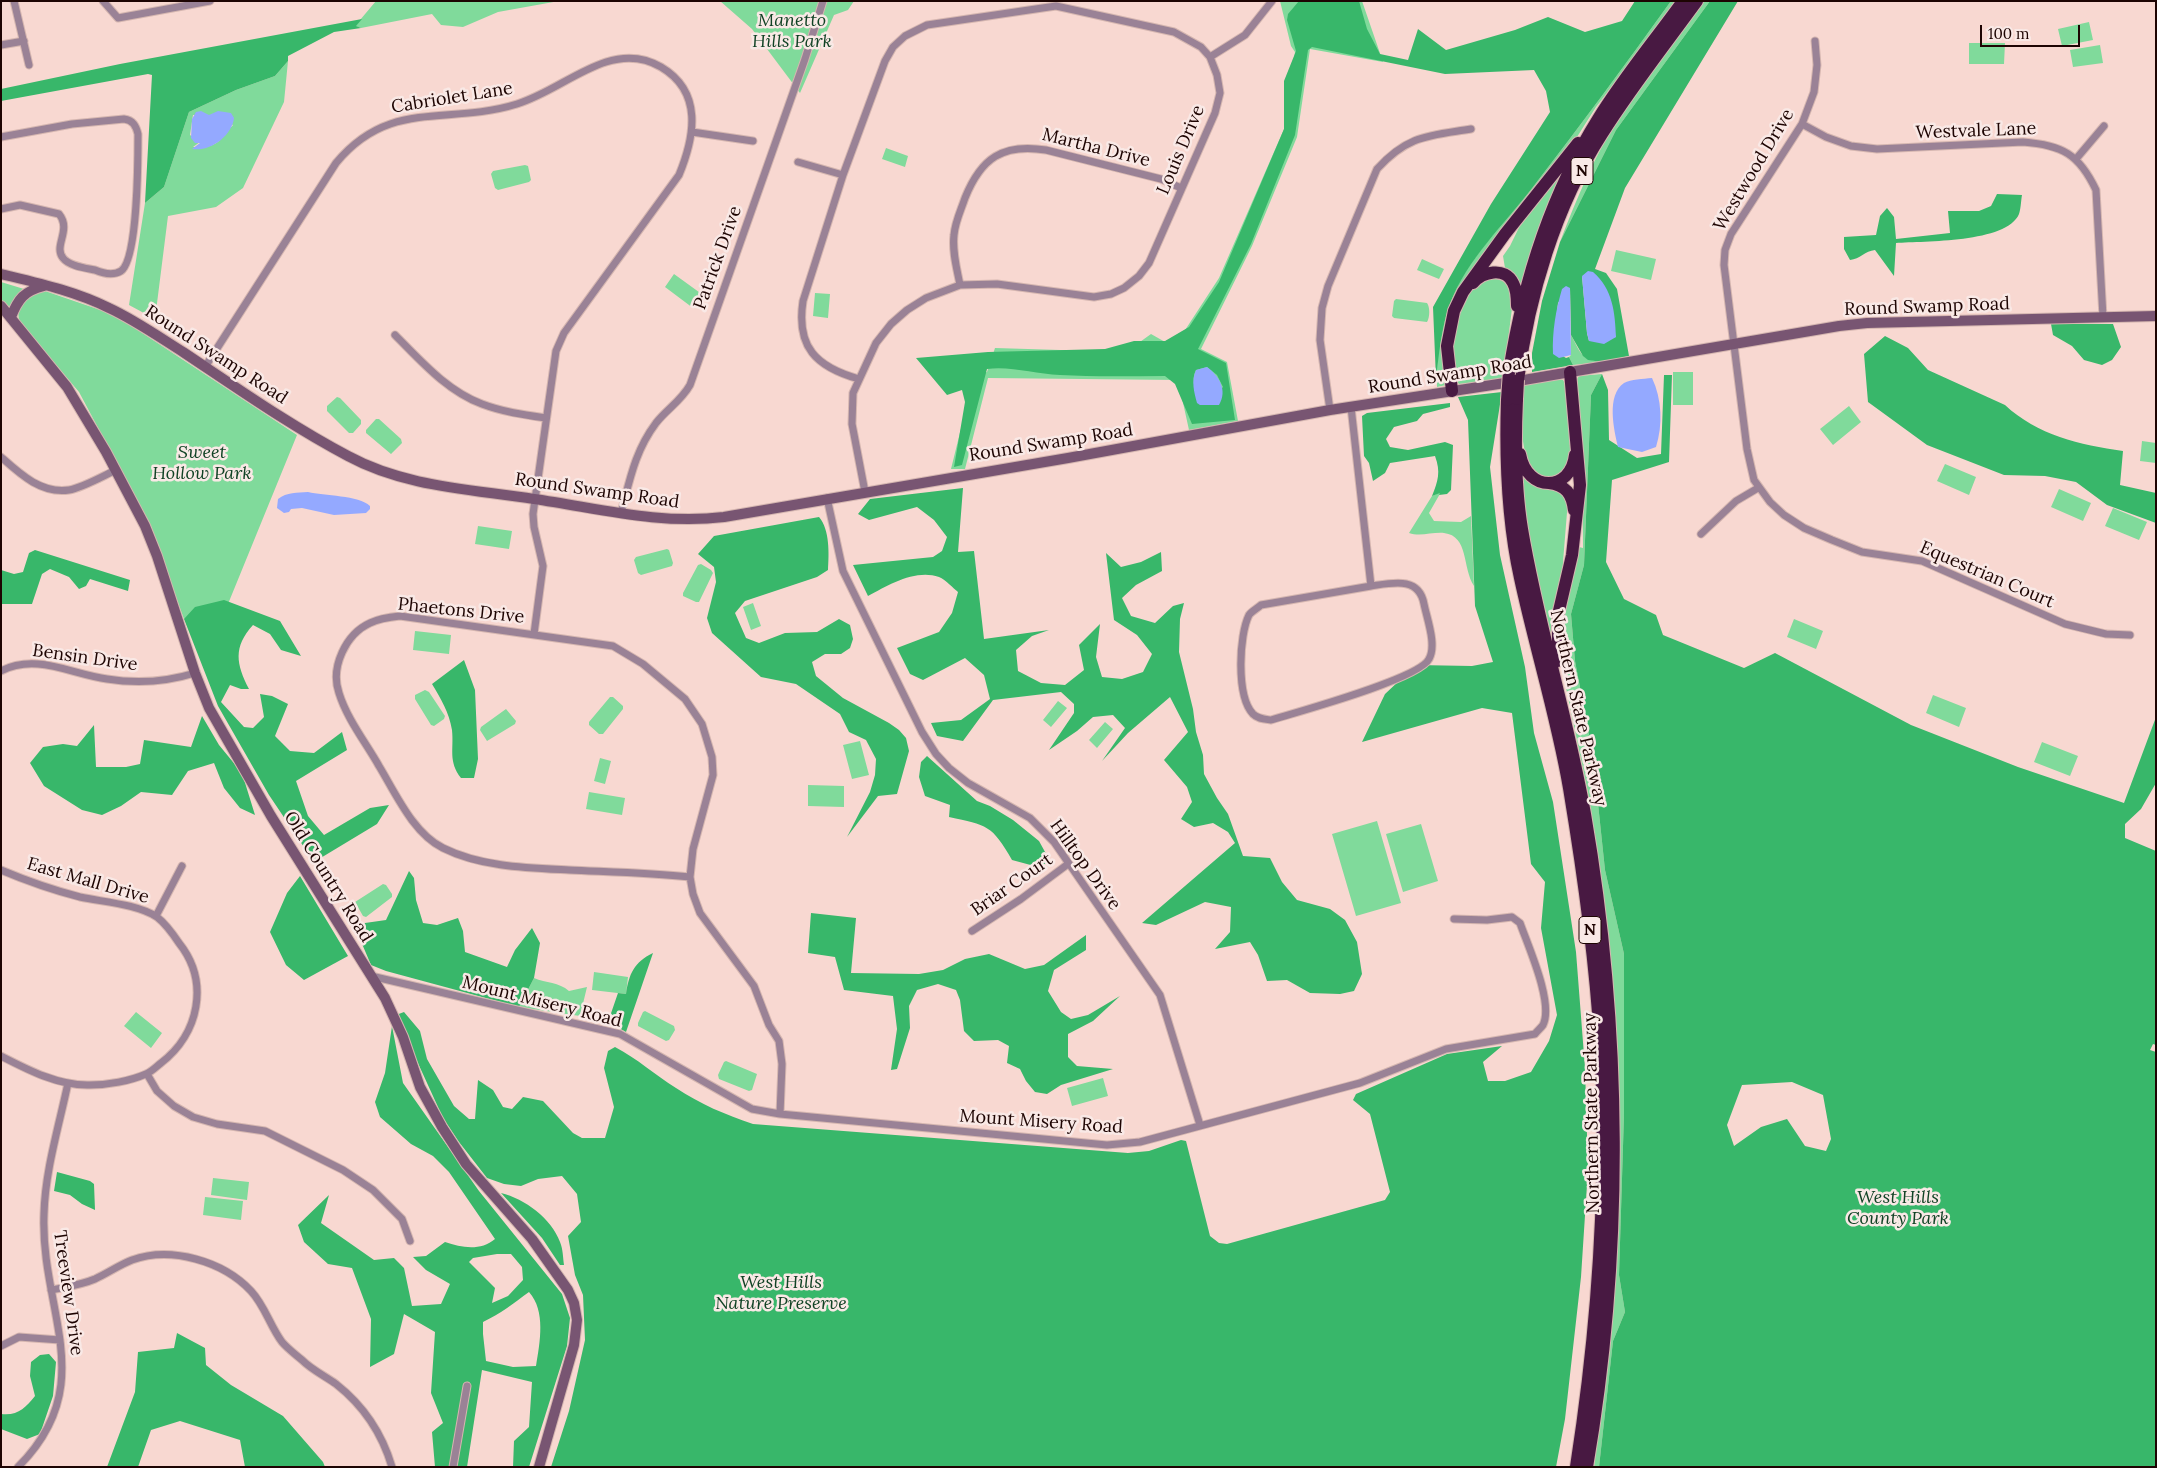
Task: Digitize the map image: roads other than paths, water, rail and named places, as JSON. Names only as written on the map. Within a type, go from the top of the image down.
[{"type":"highway","name":"Northern State Parkway","points":[[1576,1467],[1594,1337],[1602,1202],[1600,1042],[1588,907],[1569,785],[1545,677],[1520,578],[1511,529],[1506,464],[1515,369],[1516,331],[1535,256],[1552,209],[1571,167],[1598,118],[1683,1]]},
{"type":"highway","name":"Northern State Parkway","points":[[1515,369],[1538,281],[1555,230],[1576,182],[1601,135],[1697,1]]},
{"type":"highway","points":[[1452,391],[1447,346],[1454,311],[1463,292],[1504,234],[1598,118]]},
{"type":"highway","points":[[1452,391],[1450,346],[1453,328],[1465,294],[1478,277],[1497,272],[1513,281],[1516,293],[1516,331]]},
{"type":"highway","points":[[1568,733],[1559,670],[1556,629],[1576,530],[1580,485],[1570,372]]},
{"type":"highway","name":"Northern State Parkway","points":[[1512,400],[1516,415],[1517,476],[1521,528],[1585,813],[1599,914],[1610,1036],[1613,1122],[1608,1283],[1599,1378],[1587,1467]]},
{"type":"highway","points":[[1516,415],[1523,467],[1535,480],[1560,486],[1572,496],[1576,530]]},
{"type":"highway","points":[[1549,483],[1563,478],[1570,471],[1575,460],[1576,437]]},
{"type":"street","points":[[14,1],[29,65]]},
{"type":"street","points":[[104,1],[118,18],[210,1]]},
{"type":"street","name":"Patrick Drive","points":[[621,513],[642,443],[658,420],[684,396],[690,385],[800,72],[823,1]]},
{"type":"street","points":[[859,379],[841,374],[826,366],[815,356],[807,346],[800,318],[803,301],[843,175],[884,61],[892,47],[905,36],[926,25],[1056,6],[1174,32],[1201,47],[1210,57],[1244,35],[1272,1]]},
{"type":"street","points":[[1,45],[24,41]]},
{"type":"street","name":"Westwood Drive","points":[[1734,344],[1724,265],[1724,250],[1731,234],[1802,124],[1814,92],[1817,65],[1815,41]]},
{"type":"street","name":"Louis Drive","points":[[865,492],[852,424],[853,393],[876,343],[891,324],[907,310],[926,298],[960,285],[997,284],[1094,297],[1111,294],[1124,288],[1139,276],[1149,263],[1215,113],[1220,93],[1217,75],[1210,57]]},
{"type":"street","name":"Cabriolet Lane","points":[[205,366],[336,163],[349,147],[382,126],[399,120],[457,115],[516,104],[534,98],[606,62],[622,58],[640,58],[671,73],[689,96],[692,114],[692,132],[679,175],[564,333],[556,351],[535,499],[534,527],[543,566],[534,634]]},
{"type":"street","points":[[1,137],[72,124],[124,119],[131,121],[136,126],[138,134],[136,216],[126,262],[121,271],[102,273],[67,262],[61,256],[60,249],[65,224],[60,214],[20,205],[1,209]]},
{"type":"street","name":"Westvale Lane","points":[[1802,124],[1851,146],[1878,149],[2023,142],[2044,144],[2064,149],[2076,159],[2089,176],[2096,190],[2103,318]]},
{"type":"street","points":[[2076,159],[2104,126]]},
{"type":"street","points":[[1330,410],[1320,340],[1322,308],[1328,286],[1377,169],[1390,155],[1413,140],[1471,129]]},
{"type":"street","points":[[692,132],[753,141]]},
{"type":"street","name":"Martha Drive","points":[[960,285],[954,252],[956,221],[971,183],[982,166],[994,156],[1010,150],[1028,147],[1046,150],[1161,179],[1181,188]]},
{"type":"street","points":[[798,162],[843,175]]},
{"type":"street","name":"Round Swamp Road","points":[[1,274],[87,298],[118,312],[312,436],[350,458],[380,471],[424,483],[656,519],[700,520],[1068,458],[1330,410],[1867,323],[2156,316]]},
{"type":"street","points":[[6,316],[23,294],[45,285]]},
{"type":"street","name":"Old Country Road","points":[[1,306],[6,316],[75,399],[116,470],[145,526],[157,556],[195,673],[209,708],[227,742],[394,1015],[420,1087],[442,1127],[466,1164],[532,1239],[563,1283],[574,1303],[577,1320],[574,1345],[540,1467]]},
{"type":"street","points":[[395,335],[432,371],[465,396],[499,410],[546,418]]},
{"type":"street","name":"Equestrian Court","points":[[1734,344],[1747,450],[1754,480],[1758,488],[1784,516],[1804,528],[1862,552],[1922,561],[2065,624],[2106,634],[2130,635]]},
{"type":"street","points":[[1351,407],[1371,586]]},
{"type":"street","points":[[1,458],[24,478],[46,488],[69,490],[116,470]]},
{"type":"street","points":[[1701,534],[1736,501],[1758,488]]},
{"type":"street","name":"Hilltop Drive","points":[[827,498],[841,561],[851,589],[922,732],[936,754],[968,783],[1030,818],[1054,842],[1160,996],[1200,1126]]},
{"type":"street","points":[[1400,582],[1415,586],[1423,596],[1433,649],[1429,661],[1415,671],[1357,693],[1271,720],[1261,719],[1252,713],[1245,696],[1240,672],[1242,642],[1250,614],[1261,605],[1371,586],[1400,582]]},
{"type":"street","name":"Phaetons Drive","points":[[690,877],[522,868],[462,856],[444,849],[429,840],[402,806],[338,692],[336,676],[340,657],[347,643],[369,623],[383,618],[400,616],[613,646],[643,664],[685,699],[702,724],[712,757],[713,775],[693,849],[690,877],[700,913],[754,986],[769,1025],[780,1040],[782,1064],[780,1114]]},
{"type":"street","name":"Bensin Drive","points":[[1,671],[30,663],[47,664],[106,679],[149,682],[164,682],[195,673]]},
{"type":"street","name":"Briar Court","points":[[972,931],[1022,899],[1068,864]]},
{"type":"street","points":[[156,916],[182,866]]},
{"type":"street","name":"East Mall Drive","points":[[1,870],[50,888],[81,897],[109,902],[156,916],[185,950],[193,968],[196,1000],[193,1021],[176,1050],[147,1074],[128,1080],[90,1085],[68,1084],[38,1074],[1,1056]]},
{"type":"street","name":"Mount Misery Road","points":[[371,976],[620,1034],[752,1109],[780,1114],[1107,1145],[1156,1139],[1360,1083],[1446,1049],[1535,1034],[1543,1025],[1546,1011],[1544,996],[1520,923],[1512,917],[1487,920],[1454,919]]},
{"type":"street","points":[[147,1074],[157,1091],[174,1106],[193,1117],[217,1124],[265,1131],[343,1170],[372,1190],[402,1219],[410,1240]]},
{"type":"street","name":"Treeview Drive","points":[[18,1467],[36,1447],[56,1409],[63,1366],[44,1243],[44,1214],[47,1186],[68,1084]]},
{"type":"street","points":[[51,1290],[83,1283],[132,1260],[149,1256],[169,1255],[188,1258],[225,1270],[238,1278],[264,1307],[282,1342],[304,1363],[351,1396],[376,1427],[386,1447],[392,1467]]},
{"type":"street","points":[[1,1346],[19,1337],[60,1340]]},
{"type":"street","points":[[453,1467],[467,1386]]},
{"type":"water","points":[[201,111],[209,115],[218,111],[231,113],[234,118],[225,137],[206,148],[192,149],[200,143],[195,143],[191,138],[192,119],[196,112]]},
{"type":"water","points":[[1588,271],[1593,272],[1605,286],[1614,310],[1616,337],[1604,344],[1589,341],[1587,333],[1582,276]]},
{"type":"water","points":[[1566,286],[1570,288],[1571,355],[1559,358],[1553,354],[1554,329],[1562,289]]},
{"type":"water","points":[[1207,367],[1221,384],[1223,394],[1219,405],[1200,405],[1197,403],[1194,374],[1196,370]]},
{"type":"water","points":[[1652,378],[1660,403],[1660,430],[1656,447],[1642,452],[1618,447],[1613,404],[1618,388],[1624,383],[1637,379]]},
{"type":"water","points":[[308,492],[358,500],[365,502],[370,506],[370,509],[366,513],[334,515],[302,508],[291,509],[289,512],[284,513],[277,508],[278,499],[281,497],[292,493]]},
{"type":"park label","name":"Manetto Hills Park","points":[[792,31]]},
{"type":"park label","name":"Sweet Hollow Park","points":[[202,463]]},
{"type":"park label","name":"West Hills County Park","points":[[1898,1208]]},
{"type":"park label","name":"West Hills Nature Preserve","points":[[781,1294]]}]
